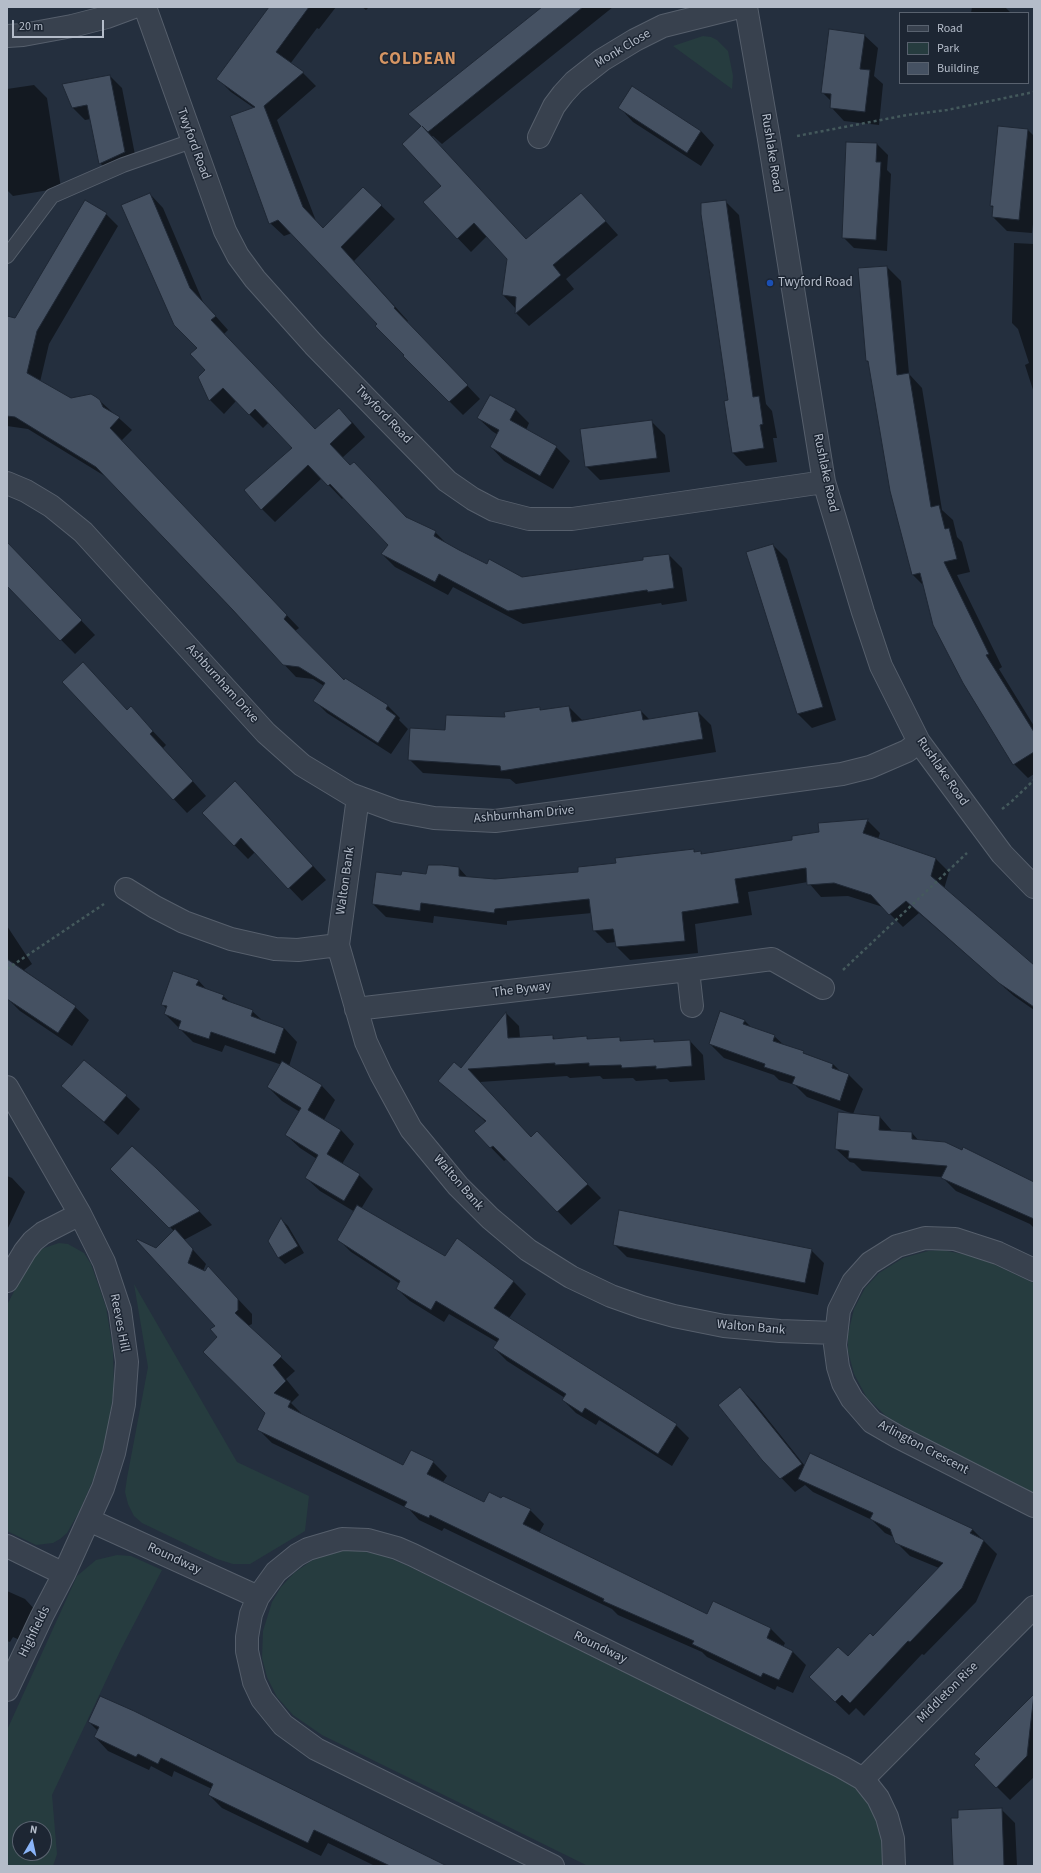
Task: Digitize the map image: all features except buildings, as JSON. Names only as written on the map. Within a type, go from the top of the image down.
[{"type":"street","points":[[7,36],[23,35],[72,26],[107,17],[134,7]]},
{"type":"street","name":"Twyford Road","points":[[146,7],[225,232],[238,256],[255,279],[314,345],[447,481],[473,499],[500,512],[529,519],[572,520],[824,482]]},
{"type":"street","name":"Monk Close","points":[[539,137],[554,106],[563,94],[574,82],[602,60],[635,40],[663,26],[739,7]]},
{"type":"street","name":"Rushlake Road","points":[[746,7],[770,139],[824,482],[854,584],[881,666],[919,742],[1002,854],[1034,887]]},
{"type":"street","name":"Ashburnham Drive","points":[[7,482],[51,506],[82,532],[266,734],[302,765],[358,797],[407,814],[464,820],[495,821],[842,774],[870,767],[907,751],[919,742]]},
{"type":"street","name":"Walton Bank","points":[[358,797],[338,945],[366,1042],[390,1092],[411,1129],[458,1186],[509,1236],[542,1260],[571,1277],[611,1296],[642,1307],[697,1322],[756,1329],[835,1332]]},
{"type":"street","points":[[126,889],[155,907],[184,922],[231,939],[275,949],[298,950],[338,945]]},
{"type":"street","name":"The Byway","points":[[356,1009],[688,970],[772,958],[823,988]]},
{"type":"street","points":[[688,970],[692,1006]]},
{"type":"street","name":"Reeves Hill","points":[[7,1088],[80,1214],[104,1262],[120,1310],[127,1362],[124,1404],[114,1453],[103,1488],[64,1574]]},
{"type":"street","points":[[7,1281],[25,1251],[33,1241],[43,1233],[80,1214]]},
{"type":"street","name":"Arlington Crescent","points":[[1034,1270],[998,1253],[955,1239],[925,1238],[909,1242],[885,1253],[862,1271],[853,1282],[843,1300],[835,1332],[836,1355],[843,1383],[852,1399],[872,1422],[898,1437],[1034,1506]]},
{"type":"street","name":"Roundway","points":[[89,1520],[258,1597]]},
{"type":"street","name":"Roundway","points":[[553,1866],[316,1749],[283,1725],[262,1699],[254,1682],[249,1664],[247,1637],[252,1614],[258,1597],[276,1572],[297,1555],[308,1549],[331,1541],[354,1539],[368,1540],[389,1545],[413,1555],[742,1717],[863,1779],[878,1798],[887,1817],[893,1839],[894,1866]]},
{"type":"street","points":[[7,1546],[64,1574]]},
{"type":"street","name":"Highfields","points":[[7,1690],[42,1616],[64,1574]]},
{"type":"street","name":"Middleton Rise","points":[[863,1779],[1034,1607]]},
{"type":"lane","points":[[7,256],[52,196],[123,165],[192,141]]},
{"type":"path","points":[[770,139],[800,135],[907,115],[947,110],[1034,92]]},
{"type":"path","points":[[823,988],[966,854],[984,831],[1034,780]]},
{"type":"path","points":[[7,969],[126,889]]},
{"type":"green space","points":[[703,36],[711,37],[717,40],[728,51],[733,76],[732,89],[673,46]]},
{"type":"green space","points":[[59,1243],[68,1244],[84,1253],[91,1264],[106,1307],[113,1350],[114,1389],[108,1429],[97,1471],[79,1512],[67,1533],[60,1539],[53,1543],[36,1545],[7,1531],[7,1305],[33,1254],[41,1249]]},
{"type":"green space","points":[[942,1250],[972,1256],[989,1262],[1034,1283],[1034,1494],[924,1438],[886,1416],[867,1398],[854,1374],[848,1351],[848,1334],[854,1309],[865,1288],[879,1273],[903,1258],[928,1251]]},
{"type":"green space","points":[[134,1284],[237,1462],[309,1496],[305,1531],[250,1564],[233,1564],[217,1559],[142,1523],[134,1516],[128,1504],[125,1492],[127,1478],[148,1367]]},
{"type":"green space","points":[[356,1550],[382,1555],[406,1565],[839,1777],[855,1787],[865,1799],[875,1817],[882,1839],[883,1866],[588,1866],[322,1735],[293,1715],[277,1697],[267,1677],[262,1658],[263,1631],[272,1602],[281,1587],[294,1573],[311,1561],[323,1556],[342,1551]]},
{"type":"green space","points":[[117,1555],[131,1556],[162,1570],[121,1649],[52,1795],[57,1854],[53,1866],[7,1866],[7,1730],[77,1576],[96,1560]]},
{"type":"place","name":"Twyford Road","points":[[770,283]]},
{"type":"district","name":"COLDEAN","points":[[418,60]]}]
